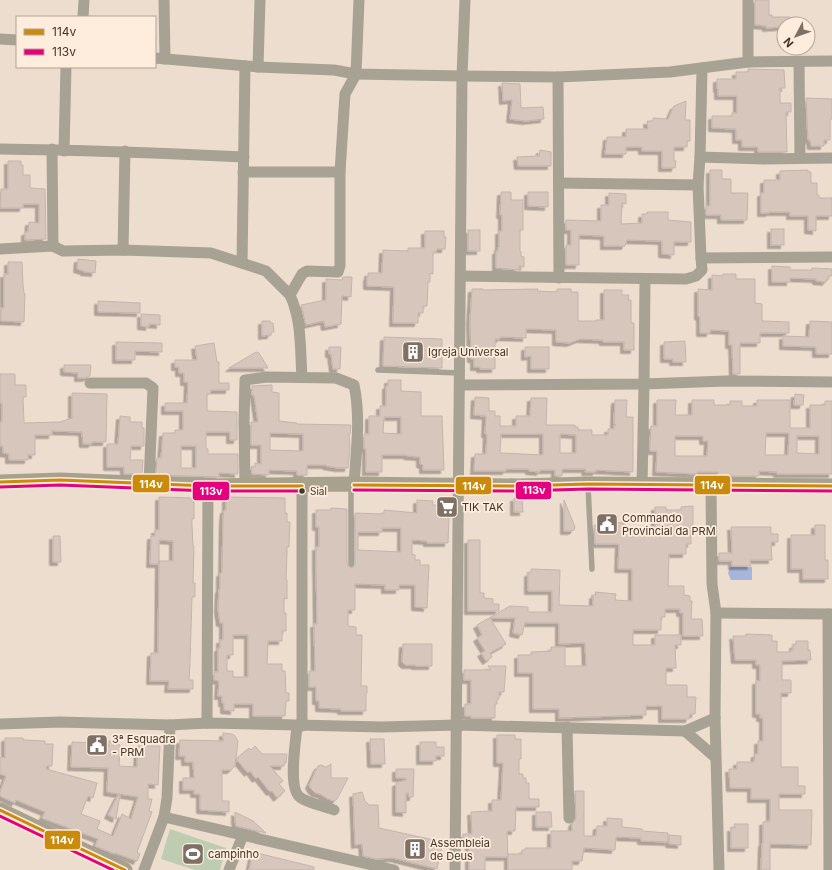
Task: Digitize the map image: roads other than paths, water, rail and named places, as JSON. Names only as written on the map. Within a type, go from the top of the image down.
[{"type":"street","points":[[83,16],[84,0]]},
{"type":"street","points":[[164,0],[160,59],[258,67],[334,70],[356,74],[558,77],[670,72],[748,62],[832,61]]},
{"type":"street","points":[[258,67],[260,0]]},
{"type":"street","points":[[290,295],[302,274],[307,271],[338,272],[339,269],[340,172],[345,94],[356,74],[359,0]]},
{"type":"street","points":[[455,870],[460,486],[462,76],[465,0]]},
{"type":"street","points":[[748,0],[748,62]]},
{"type":"street","points":[[0,39],[16,40]]},
{"type":"street","points":[[799,62],[800,158]]},
{"type":"street","points":[[242,263],[245,66]]},
{"type":"street","points":[[64,151],[66,68]]},
{"type":"street","points":[[461,276],[645,279],[686,279],[696,276],[702,270],[698,185],[702,68]]},
{"type":"street","points":[[558,77],[559,278]]},
{"type":"street","points":[[0,149],[125,151],[244,157]]},
{"type":"street","points":[[52,150],[52,246]]},
{"type":"street","points":[[123,250],[125,151]]},
{"type":"street","points":[[700,158],[832,158]]},
{"type":"street","points":[[243,172],[340,172]]},
{"type":"street","points":[[559,183],[698,185]]},
{"type":"street","points":[[0,249],[52,246],[63,251],[123,250],[211,253],[266,271],[290,295],[296,307],[299,323],[302,377]]},
{"type":"street","points":[[701,258],[832,257]]},
{"type":"street","points":[[642,485],[645,279]]},
{"type":"street","points":[[245,486],[245,380],[256,378],[302,377],[336,378],[354,385],[357,396],[357,429],[353,485]]},
{"type":"street","points":[[460,385],[644,384],[726,381],[832,382]]},
{"type":"street","points":[[90,383],[146,383],[153,388],[149,484]]},
{"type":"street","points":[[0,482],[60,480],[208,486],[519,486],[588,484],[832,486]]},
{"type":"street","points":[[710,485],[712,584],[716,613],[714,718],[719,870]]},
{"type":"street","points":[[207,723],[208,486]]},
{"type":"street","points":[[302,486],[300,726],[293,768],[294,786],[297,794],[301,798],[334,810]]},
{"type":"street","points":[[716,613],[830,614],[829,870]]},
{"type":"street","points":[[0,724],[60,722],[170,725],[207,723],[382,727],[457,725],[685,731],[714,718]]},
{"type":"street","points":[[144,870],[164,817],[167,798],[170,725]]},
{"type":"street","points":[[567,727],[569,818]]},
{"type":"street","points":[[685,731],[715,757]]},
{"type":"street","points":[[0,810],[125,870]]},
{"type":"street","points":[[164,817],[394,870]]},
{"type":"street","points":[[229,870],[243,835]]},
{"type":"lane","points":[[378,370],[449,374],[460,373]]},
{"type":"lane","points":[[588,484],[592,569]]},
{"type":"lane","points":[[351,564],[353,485]]},
{"type":"water","points":[[730,567],[752,567],[752,580],[731,580],[728,573]]},
{"type":"place","name":"Igreja Universal","points":[[413,352]]},
{"type":"place","name":"Sial","points":[[302,491]]},
{"type":"place","name":"TIK TAK","points":[[447,507]]},
{"type":"place","name":"Commando Provincial da PRM","points":[[607,524]]},
{"type":"place","name":"3ª Esquadra - PRM","points":[[97,745]]},
{"type":"place","name":"Assembleia de Deus","points":[[415,849]]},
{"type":"place","name":"campinho","points":[[193,854]]}]
